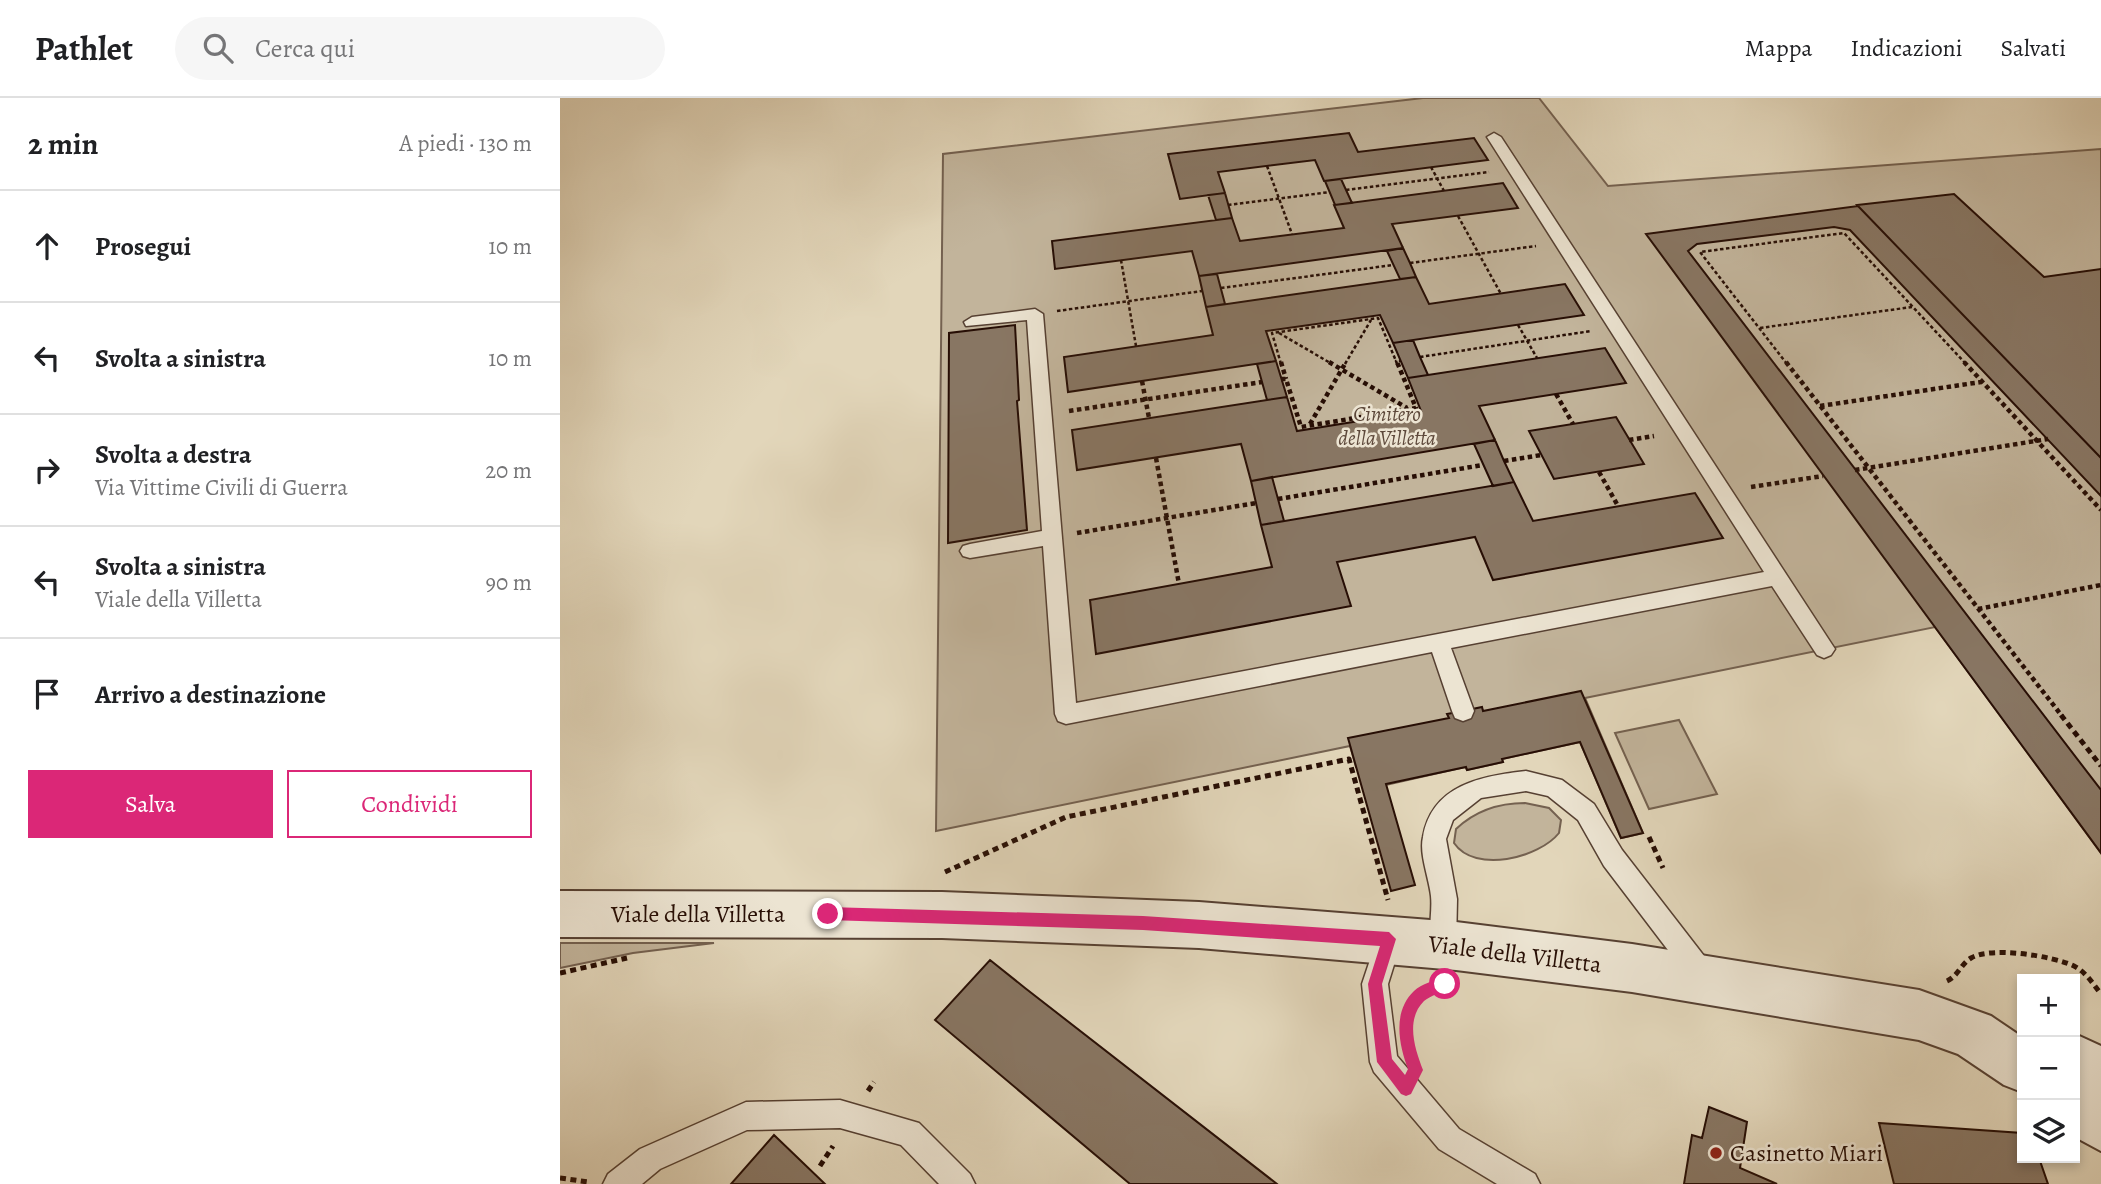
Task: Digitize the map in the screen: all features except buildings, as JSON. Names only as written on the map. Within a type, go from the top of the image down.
[{"type":"street","name":"Viale della Villetta","points":[[560,914],[942,915],[1199,925],[1389,922],[1439,966],[1706,979],[1919,1015],[1961,1028],[2017,1038]]},
{"type":"street","name":"Viale della Villetta","points":[[1961,1028],[2017,1064]]},
{"type":"street","points":[[2080,1062],[2101,1075]]},
{"type":"street","points":[[2080,1108],[2101,1125]]},
{"type":"lane","points":[[1494,137],[1824,649]]},
{"type":"lane","points":[[972,322],[1035,314],[1066,714],[1777,577]]},
{"type":"lane","points":[[970,551],[1053,537]]},
{"type":"lane","points":[[1439,643],[1463,711]]},
{"type":"lane","points":[[1439,966],[1444,899],[1435,848],[1437,827],[1443,813],[1487,775],[1555,787],[1579,805],[1612,858],[1706,979]]},
{"type":"lane","points":[[1389,922],[1375,984],[1384,1062],[1450,1139],[1525,1184]]},
{"type":"lane","points":[[618,1184],[650,1159],[746,1116],[840,1114],[909,1133],[960,1184]]},
{"type":"path","points":[[1267,166],[1292,234]]},
{"type":"path","points":[[1431,167],[1444,191]]},
{"type":"path","points":[[1346,190],[1514,169]]},
{"type":"path","points":[[1228,205],[1330,192]]},
{"type":"path","points":[[1458,216],[1501,293]]},
{"type":"path","points":[[2101,510],[1844,233],[1700,252],[2101,766]]},
{"type":"path","points":[[1410,263],[1561,242]]},
{"type":"path","points":[[1121,260],[1136,346]]},
{"type":"path","points":[[1221,288],[1393,265]]},
{"type":"path","points":[[1035,314],[1202,291]]},
{"type":"path","points":[[1760,328],[1912,307]]},
{"type":"path","points":[[1378,318],[1416,408],[1301,426],[1284,379],[1272,333],[1279,332],[1378,318]]},
{"type":"path","points":[[1310,425],[1371,319]]},
{"type":"path","points":[[1518,325],[1537,358]]},
{"type":"path","points":[[1420,357],[1616,328]]},
{"type":"path","points":[[1279,332],[1409,409]]},
{"type":"path","points":[[1142,381],[1149,418]]},
{"type":"path","points":[[1820,406],[1982,381]]},
{"type":"path","points":[[1043,415],[1262,382]]},
{"type":"path","points":[[1556,394],[1573,424]]},
{"type":"path","points":[[1855,470],[2048,439]]},
{"type":"path","points":[[1504,461],[1541,455]]},
{"type":"path","points":[[1156,458],[1179,584]]},
{"type":"path","points":[[1278,499],[1483,464]]},
{"type":"path","points":[[1599,472],[1618,506]]},
{"type":"path","points":[[1723,492],[1824,476]]},
{"type":"path","points":[[1053,537],[1256,503]]},
{"type":"path","points":[[1978,609],[2101,585]]},
{"type":"path","points":[[934,877],[1066,817],[1349,759],[1389,922]]},
{"type":"path","points":[[1990,953],[2039,958],[2076,967],[2101,994]]},
{"type":"path","points":[[560,973],[631,957]]},
{"type":"path","points":[[1407,1021],[1414,1003],[1439,966]]},
{"type":"path","points":[[560,1178],[599,1184]]},
{"type":"green space","name":"Cimitero della Villetta","points":[[1423,98],[1539,98],[1608,186],[2101,149],[2101,853],[1935,627],[1585,698],[1643,833],[1621,838],[1580,742],[1502,759],[1503,762],[1467,770],[1465,767],[1386,785],[1356,767],[1350,746],[936,831],[943,154]]},
{"type":"green space","points":[[1679,720],[1717,794],[1649,809],[1615,733]]},
{"type":"green space","points":[[1525,803],[1549,808],[1561,820],[1559,833],[1550,842],[1523,855],[1491,860],[1476,858],[1454,843],[1456,829],[1471,817],[1497,806]]},
{"type":"green space","points":[[560,943],[714,943],[633,953],[560,968]]},
{"type":"place","name":"Casinetto Miari","points":[[1716,1153]]},
{"type":"route","points":[[828,914],[942,915],[1199,925],[1389,939],[1375,984],[1384,1062],[1406,1089],[1416,1070],[1406,1045],[1405,1033],[1410,1011],[1426,991],[1445,984]]}]
